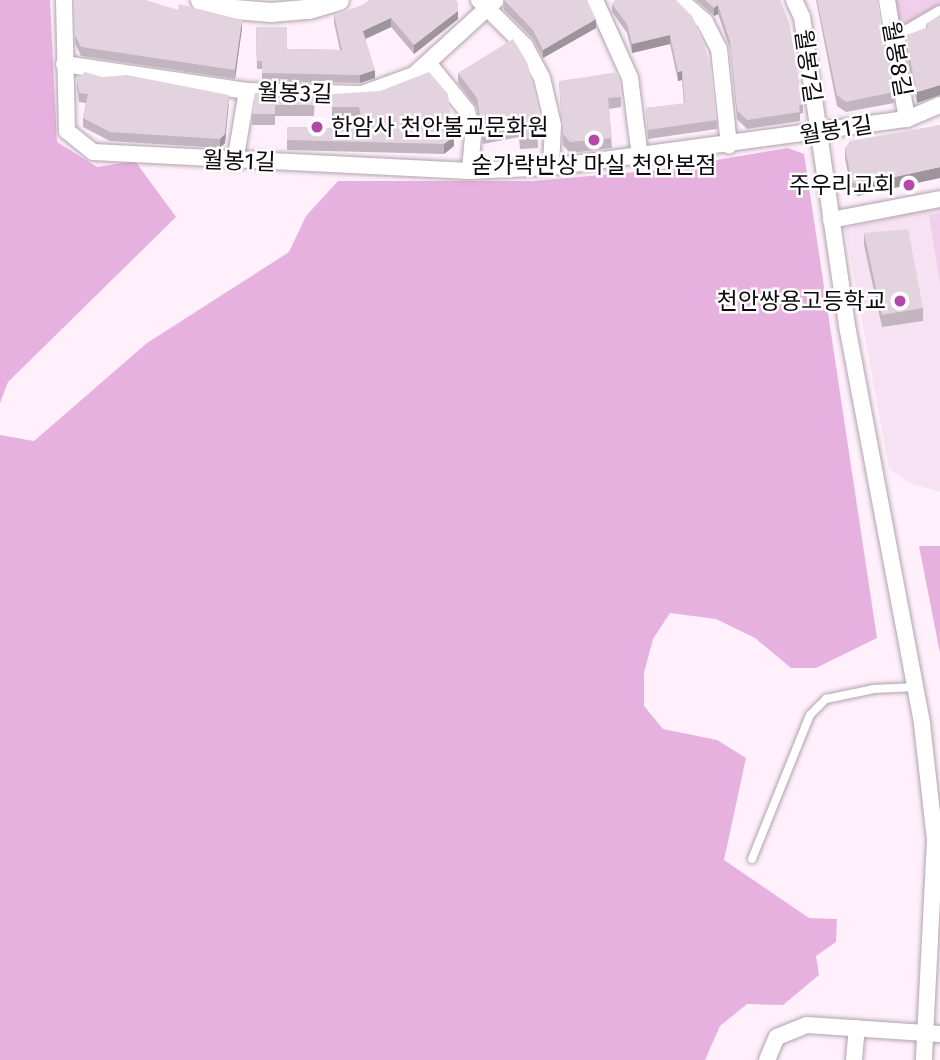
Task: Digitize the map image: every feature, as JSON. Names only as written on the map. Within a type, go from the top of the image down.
[{"type":"street","name":"월봉1길","points":[[64,0],[67,131],[93,152],[235,162],[470,171],[551,167],[817,133],[907,118],[940,105]]},
{"type":"street","points":[[200,0],[222,8],[259,6],[309,9],[339,0]]},
{"type":"street","points":[[680,0],[705,22],[719,49],[729,145]]},
{"type":"street","name":"월봉7길","points":[[794,0],[802,17],[831,220],[916,687],[936,840],[933,1033],[924,1060]]},
{"type":"street","name":"월봉8길","points":[[887,0],[896,40],[907,118]]},
{"type":"street","name":"월봉3길","points":[[64,64],[247,91],[362,94],[414,75],[429,64],[487,3]]},
{"type":"street","points":[[487,3],[525,46],[542,78],[553,125],[551,167]]},
{"type":"street","points":[[600,3],[630,78],[640,156]]},
{"type":"street","points":[[896,40],[940,14]]},
{"type":"street","points":[[429,64],[467,111],[473,136],[470,171]]},
{"type":"street","points":[[235,162],[247,91]]},
{"type":"street","points":[[831,220],[940,199]]},
{"type":"street","points":[[767,1060],[777,1037],[807,1025],[933,1033]]},
{"type":"street","points":[[854,1060],[857,1028]]},
{"type":"lane","points":[[752,859],[810,715],[826,699],[874,689],[916,687]]},
{"type":"shaded area","points":[[0,0],[50,0],[57,142],[97,167],[135,161],[176,217],[8,382],[0,403]]},
{"type":"shaded area","points":[[891,0],[940,0],[940,9],[902,30],[898,28]]},
{"type":"shaded area","points":[[788,148],[804,154],[877,638],[816,668],[791,668],[755,638],[716,619],[670,613],[653,639],[644,673],[644,706],[663,729],[717,740],[746,758],[724,860],[809,918],[837,919],[836,942],[816,956],[819,975],[783,1005],[747,1004],[720,1026],[705,1060],[0,1060],[0,435],[34,441],[147,343],[289,252],[306,216],[338,181],[533,181],[657,170]]},
{"type":"shaded area","name":"천안쌍용고등학교","points":[[940,206],[940,492],[912,484],[889,469],[845,228]]},
{"type":"shaded area","points":[[940,213],[940,284],[929,215]]},
{"type":"shaded area","points":[[919,546],[940,546],[940,653]]},
{"type":"building","points":[[75,0],[146,0],[178,10],[179,4],[242,20],[235,70],[81,47],[75,35]]},
{"type":"building","points":[[369,0],[456,0],[458,11],[414,45],[391,18],[363,31],[375,70],[360,75],[262,73],[262,61],[257,61],[256,27],[287,27],[287,49],[342,50],[334,15]]},
{"type":"building","points":[[504,0],[587,0],[596,19],[543,50],[533,30]]},
{"type":"building","points":[[615,0],[676,0],[692,16],[701,34],[712,71],[717,120],[648,130],[646,108],[685,103],[682,71],[678,72],[670,35],[632,44],[627,24],[612,4]]},
{"type":"building","points":[[705,0],[780,0],[789,22],[803,105],[799,105],[800,112],[747,120],[737,110],[730,41],[718,5],[714,8]]},
{"type":"building","points":[[817,0],[878,0],[894,92],[846,102],[837,95]]},
{"type":"building","points":[[940,15],[940,85],[917,92],[905,36],[928,27],[926,24]]},
{"type":"building","points":[[513,39],[527,62],[537,99],[538,138],[520,139],[519,128],[483,134],[477,98],[458,73]]},
{"type":"building","points":[[85,72],[102,77],[127,75],[229,95],[225,134],[220,139],[110,132],[83,118],[88,94],[79,93],[77,79]]},
{"type":"building","points":[[429,72],[448,94],[454,136],[444,144],[287,140],[287,127],[364,129],[359,107],[332,107],[332,94],[380,91]]},
{"type":"building","points":[[618,72],[621,97],[608,98],[612,138],[570,142],[563,134],[559,81]]},
{"type":"building","points":[[255,93],[315,95],[314,105],[275,105],[275,114],[252,114]]},
{"type":"building","points":[[940,125],[940,167],[858,185],[852,182],[845,148],[850,141]]},
{"type":"building","points":[[908,229],[923,308],[882,315],[864,233]]},
{"type":"place","name":"한암사 천안불교문화원","points":[[317,127]]},
{"type":"place","name":"숟가락반상 마실 천안본점","points":[[594,140]]},
{"type":"place","name":"주우리교회","points":[[909,185]]},
{"type":"place","name":"천안쌍용고등학교","points":[[900,301]]}]
